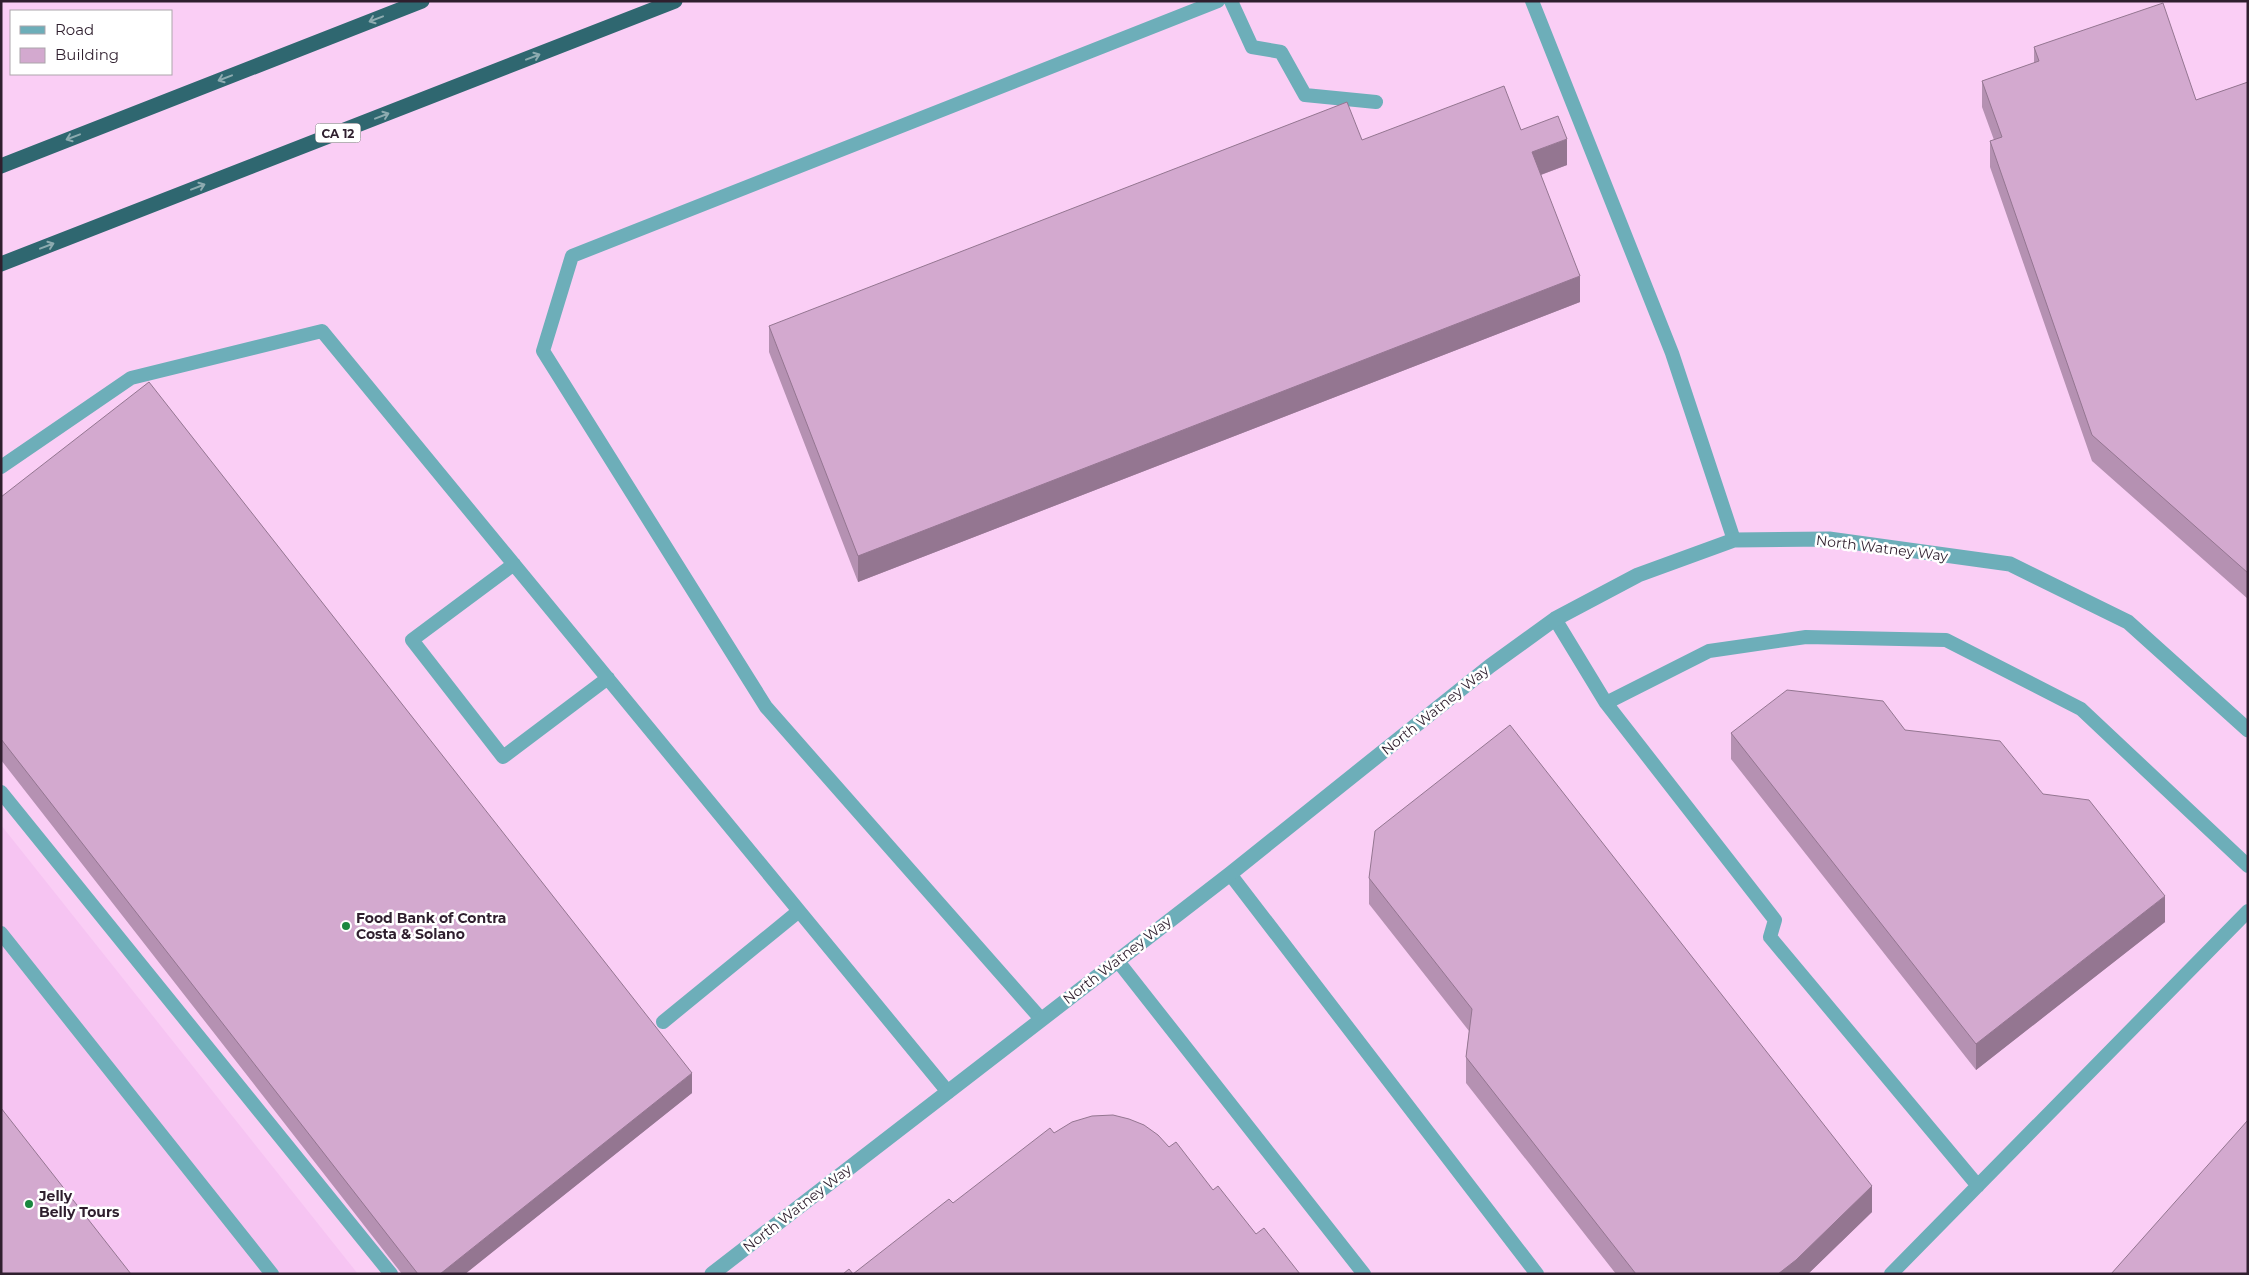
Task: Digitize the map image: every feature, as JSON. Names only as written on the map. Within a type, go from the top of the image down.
[{"type":"highway","points":[[1,166],[422,1]]},
{"type":"highway","name":"CA 12","points":[[1,264],[676,1]]},
{"type":"street","name":"North Watney Way","points":[[712,1274],[1230,874],[1490,666],[1555,619],[1638,575],[1734,540],[1829,539],[2010,564],[2128,622],[2248,730]]},
{"type":"lane","points":[[1041,1019],[766,707],[543,351],[572,256],[1218,1]]},
{"type":"lane","points":[[1231,1],[1252,47],[1281,52],[1305,95],[1376,102]]},
{"type":"lane","points":[[1532,1],[1672,353],[1734,540]]},
{"type":"lane","points":[[1,466],[131,378],[322,331],[948,1092]]},
{"type":"lane","points":[[514,564],[412,640],[503,756],[608,678]]},
{"type":"lane","points":[[1555,619],[1606,703],[1775,920],[1770,937],[1978,1186]]},
{"type":"lane","points":[[1606,703],[1709,651],[1806,637],[1946,640],[2081,709],[2248,866]]},
{"type":"lane","points":[[1,792],[391,1274]]},
{"type":"lane","points":[[1230,874],[1537,1274]]},
{"type":"lane","points":[[663,1022],[799,911]]},
{"type":"lane","points":[[1891,1274],[2246,918]]},
{"type":"lane","points":[[1,934],[272,1274]]},
{"type":"lane","points":[[1117,960],[1364,1274]]},
{"type":"shaded area","points":[[1,825],[358,1274],[1,1274]]},
{"type":"building","points":[[2163,3],[2196,100],[2248,82],[2248,573],[2092,435],[1990,141],[2002,137],[1982,81],[2039,61],[2034,47]]},
{"type":"building","points":[[1504,86],[1521,130],[1558,116],[1567,139],[1532,152],[1580,276],[858,556],[769,326],[1347,102],[1362,140]]},
{"type":"building","name":"Food Bank of Contra Costa & Solano","points":[[149,382],[692,1073],[440,1274],[418,1274],[1,739],[1,497]]},
{"type":"building","points":[[1787,690],[1883,701],[1905,730],[2000,741],[2043,794],[2089,800],[2165,896],[1976,1044],[1731,733]]},
{"type":"building","points":[[1510,725],[1872,1186],[1796,1260],[1778,1274],[1636,1274],[1466,1057],[1472,1009],[1369,878],[1375,831]]},
{"type":"building","name":"Jelly Belly Tours","points":[[1,1108],[131,1274],[1,1274]]},
{"type":"building","points":[[1113,1115],[1144,1125],[1158,1135],[1169,1147],[1176,1142],[1213,1190],[1218,1186],[1256,1234],[1264,1228],[1300,1274],[853,1274],[949,1199],[953,1203],[1050,1128],[1054,1133],[1072,1122],[1092,1116]]},
{"type":"building","points":[[2248,1120],[2248,1274],[2111,1274]]},
{"type":"building","points":[[849,1269],[853,1274],[843,1274]]},
{"type":"place","name":"Food Bank of Contra Costa & Solano","points":[[346,926]]},
{"type":"place","name":"Jelly Belly Tours","points":[[29,1204]]}]
